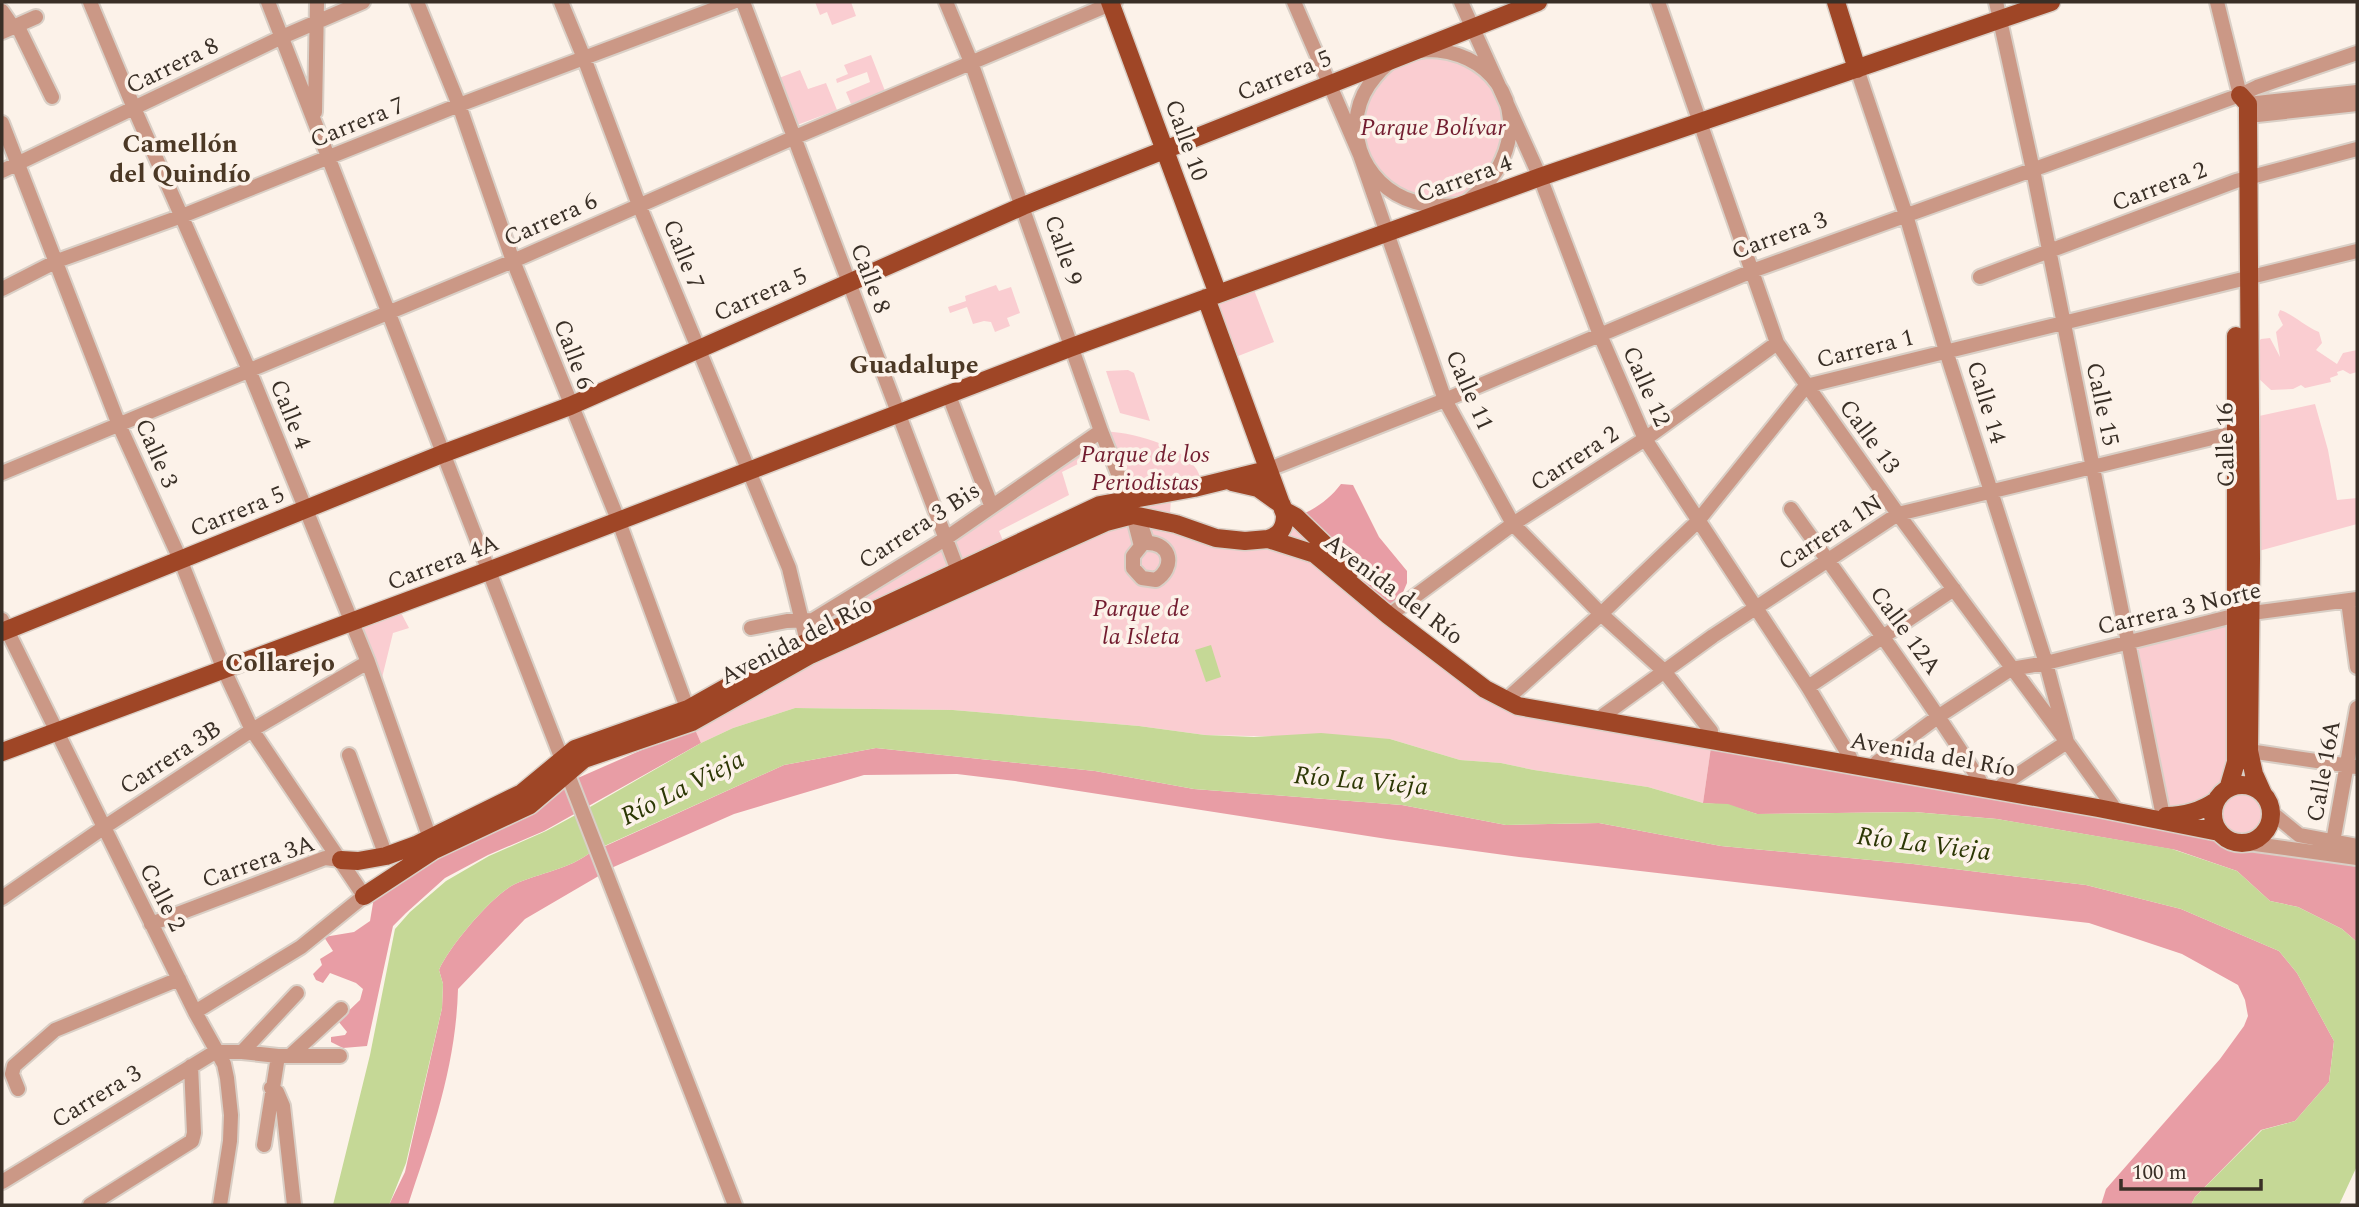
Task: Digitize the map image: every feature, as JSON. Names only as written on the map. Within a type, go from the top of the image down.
[{"type":"main road","name":"Calle 10","points":[[1112,2],[1212,296],[1267,470],[1283,507]]},
{"type":"main road","name":"Carrera 5","points":[[3,627],[570,406],[1023,206],[1538,2]]},
{"type":"main road","name":"Calle 14","points":[[1836,2],[1857,69]]},
{"type":"main road","name":"Carrera 4","points":[[899,412],[1540,177],[2051,2]]},
{"type":"main road","name":"Calle 16","points":[[2224,792],[2236,762],[2243,614],[2251,558],[2242,279],[2245,105]]},
{"type":"main road","name":"Calle 16","points":[[2242,279],[2237,432],[2243,614],[2249,751],[2254,774],[2263,794]]},
{"type":"main road","name":"Carrera 4A","points":[[2,752],[619,522],[899,412]]},
{"type":"main road","name":"Carrera 3","points":[[1225,480],[1267,470]]},
{"type":"main road","name":"Avenida del Río","points":[[808,648],[1106,522],[1130,507],[1225,480]]},
{"type":"main road","name":"Avenida del Río","points":[[1187,491],[1236,482],[1258,488],[1296,517],[1395,611],[1490,689],[1518,706],[2098,808],[2219,832]]},
{"type":"main road","points":[[1176,524],[1169,507],[1173,496],[1187,491]]},
{"type":"main road","name":"Avenida del Río","points":[[341,860],[358,861],[387,856],[432,844],[530,805],[565,772],[584,759],[690,715],[808,648],[958,571],[1100,505],[1130,507],[1216,538],[1245,541],[1268,539],[1315,554],[1489,692],[1520,703],[1711,731],[2163,816],[2181,816],[2196,812],[2224,792]]},
{"type":"main road","points":[[1268,539],[1280,533],[1283,528],[1283,507]]},
{"type":"main road","points":[[2238,786],[2249,786],[2263,794],[2271,813],[2265,832],[2248,843],[2233,842],[2219,832],[2213,815],[2224,792],[2238,786]]},
{"type":"main road","name":"Avenida del Río","points":[[364,896],[432,844]]},
{"type":"street","name":"Calle 4","points":[[90,2],[248,370],[352,622],[432,844]]},
{"type":"street","points":[[268,2],[735,1205]]},
{"type":"street","points":[[315,118],[317,2]]},
{"type":"street","name":"Carrera 8","points":[[2,171],[282,37],[363,2]]},
{"type":"street","name":"Calle 6","points":[[417,2],[458,105],[513,261],[619,522],[690,715]]},
{"type":"street","name":"Calle 7","points":[[561,2],[639,205],[789,568],[808,648]]},
{"type":"street","name":"Carrera 7","points":[[2,289],[57,261],[182,216],[458,105],[733,2]]},
{"type":"street","name":"Calle 8","points":[[743,2],[958,571]]},
{"type":"street","name":"Calle 9","points":[[946,2],[971,62],[1101,431],[1144,544]]},
{"type":"street","name":"Carrera 6","points":[[2,473],[513,261],[1112,2]]},
{"type":"street","name":"Calle 11","points":[[1294,2],[1360,155],[1445,400],[1513,524],[1601,614],[1664,671],[1711,731]]},
{"type":"street","name":"Calle 12","points":[[1461,2],[1540,177],[1600,335],[1645,439],[1697,522],[1808,687],[1850,757]]},
{"type":"street","name":"Calle 13","points":[[1658,2],[1777,343],[1898,514],[2067,742]]},
{"type":"street","name":"Calle 15","points":[[1996,2],[2033,170],[2163,816]]},
{"type":"street","name":"Calle 16","points":[[2217,2],[2245,105]]},
{"type":"street","points":[[2,11],[52,97]]},
{"type":"street","points":[[11,28],[36,17]]},
{"type":"street","points":[[1438,50],[1461,55],[1492,76],[1506,97],[1510,128],[1503,159],[1486,184],[1463,205],[1425,205],[1402,197],[1373,175],[1360,155],[1355,125],[1362,96],[1379,72],[1404,54],[1438,50]]},
{"type":"street","name":"Carrera 3","points":[[1267,470],[1445,400],[1752,271],[2033,170],[2245,105],[2257,87],[2357,53]]},
{"type":"street","name":"Calle 14","points":[[1857,69],[1906,215],[1989,491],[2046,663],[2067,742],[2113,806]]},
{"type":"street","points":[[2245,105],[2357,92]]},
{"type":"street","points":[[2245,105],[2357,104]]},
{"type":"street","name":"Calle 3","points":[[2,122],[119,425],[180,559],[224,670],[252,730],[364,896]]},
{"type":"street","name":"Carrera 2","points":[[1980,277],[2242,179],[2357,149]]},
{"type":"street","name":"Carrera 1","points":[[1508,699],[1697,522],[1806,386],[2357,251]]},
{"type":"street","name":"Carrera 2","points":[[1395,611],[1513,524],[1645,439],[1777,343]]},
{"type":"street","points":[[948,393],[991,505]]},
{"type":"street","name":"Carrera 3 Bis","points":[[751,628],[786,621],[813,620],[945,539],[1101,431]]},
{"type":"street","name":"Carrera 1N","points":[[1604,715],[1756,607],[1898,514],[2237,432]]},
{"type":"street","name":"Calle 12A","points":[[1791,509],[1885,637],[1980,781]]},
{"type":"street","points":[[1808,687],[1954,589]]},
{"type":"street","points":[[2353,600],[2357,667]]},
{"type":"street","name":"Carrera 3 Norte","points":[[2011,669],[2046,663],[2243,614],[2353,600]]},
{"type":"street","name":"Calle 2","points":[[3,627],[215,1052],[224,1064],[231,1115],[230,1141],[220,1205]]},
{"type":"street","name":"Carrera 3B","points":[[2,898],[252,730],[368,662]]},
{"type":"street","points":[[1877,762],[1939,716],[2011,669]]},
{"type":"street","name":"Calle 16A","points":[[2333,842],[2352,767],[2357,708]]},
{"type":"street","points":[[2002,785],[2067,742]]},
{"type":"street","points":[[2249,751],[2352,767]]},
{"type":"street","points":[[349,755],[387,856]]},
{"type":"street","points":[[2271,813],[2299,835],[2357,846]]},
{"type":"street","points":[[2248,843],[2357,858]]},
{"type":"street","name":"Carrera 3A","points":[[151,924],[326,858],[341,860]]},
{"type":"street","points":[[195,1012],[301,947],[364,896]]},
{"type":"street","points":[[18,1089],[12,1074],[14,1066],[55,1030],[179,979]]},
{"type":"street","points":[[242,1052],[297,993]]},
{"type":"street","points":[[264,1145],[271,1088],[285,1056],[341,1009]]},
{"type":"street","points":[[215,1052],[340,1056]]},
{"type":"street","name":"Carrera 3","points":[[2,1182],[215,1052]]},
{"type":"street","points":[[90,1205],[192,1140],[191,1066]]},
{"type":"street","points":[[271,1088],[277,1092],[283,1105],[294,1205]]},
{"type":"green space","points":[[815,2],[851,2],[856,16],[832,25],[827,12],[820,15]]},
{"type":"green space","name":"Parque Bolívar","points":[[1427,50],[1450,52],[1499,86],[1508,144],[1463,205],[1438,206],[1381,184],[1355,125],[1379,72]]},
{"type":"green space","points":[[871,55],[885,91],[851,104],[846,92],[870,82],[867,72],[837,83],[836,79],[848,74],[844,65]]},
{"type":"green space","points":[[800,70],[808,89],[826,83],[837,110],[797,125],[779,78]]},
{"type":"green space","points":[[1251,282],[1274,342],[1228,360],[1206,298]]},
{"type":"green space","points":[[996,285],[999,291],[1011,287],[1020,313],[1007,318],[1010,326],[995,332],[991,322],[973,324],[967,307],[950,313],[948,307],[966,301],[965,296]]},
{"type":"green space","points":[[2280,310],[2319,332],[2322,343],[2316,350],[2337,364],[2343,353],[2357,350],[2357,372],[2350,374],[2343,370],[2330,378],[2331,382],[2305,388],[2301,385],[2293,389],[2271,390],[2257,377],[2255,345],[2261,339],[2270,338],[2280,357],[2276,332],[2283,325],[2278,315]]},
{"type":"green space","points":[[1128,370],[1134,373],[1150,421],[1120,413],[1106,371]]},
{"type":"green space","points":[[2315,404],[2328,450],[2337,500],[2357,498],[2357,524],[2255,552],[2259,416]]},
{"type":"green space","name":"Parque de la Isleta","points":[[1101,431],[1140,437],[1168,446],[1190,461],[1203,486],[1267,470],[1282,505],[1247,484],[1171,499],[1170,514],[1173,521],[1268,539],[1283,510],[1489,692],[1712,740],[1703,803],[1648,787],[1501,763],[1460,760],[1390,739],[1205,735],[1139,726],[953,710],[795,708],[733,728],[701,743],[692,722],[810,655],[1133,515]]},
{"type":"green space","points":[[1089,439],[1099,444],[1102,452],[1062,472],[1069,495],[999,531],[1006,548],[807,642],[801,621],[813,620]]},
{"type":"green space","points":[[399,609],[409,628],[393,633],[380,686],[355,623]]},
{"type":"green space","points":[[2237,615],[2238,785],[2252,788],[2262,795],[2269,806],[2271,819],[2265,831],[2246,843],[2227,839],[2219,832],[2214,808],[2163,816],[2129,641]]},
{"type":"shaded area","points":[[1341,484],[1353,485],[1379,537],[1407,571],[1407,583],[1395,611],[1296,517],[1321,504]]},
{"type":"shaded area","points":[[694,727],[701,743],[544,831],[488,855],[445,878],[393,926],[367,1046],[343,1048],[331,1042],[331,1037],[345,1035],[347,1032],[338,1021],[360,1000],[363,989],[356,983],[330,973],[323,983],[316,980],[313,974],[322,965],[320,959],[333,951],[324,937],[354,932],[370,921],[374,897],[400,874],[571,781]]},
{"type":"shaded area","points":[[1712,740],[2158,821],[2240,846],[2357,865],[2357,942],[2342,929],[2298,907],[2270,901],[2237,871],[2176,850],[1997,819],[1914,812],[1757,814],[1728,805],[1703,803]]},
{"type":"shaded area","points":[[876,748],[1095,771],[1194,789],[1402,805],[1506,825],[1599,823],[1721,846],[1913,864],[2086,885],[2181,909],[2279,951],[2297,973],[2334,1041],[2329,1082],[2295,1121],[2261,1130],[2195,1197],[2191,1205],[2101,1205],[2106,1189],[2220,1059],[2244,1026],[2248,1016],[2238,985],[2182,954],[2089,923],[1519,857],[957,774],[864,775],[734,814],[609,869],[601,848],[784,765]]},
{"type":"shaded area","points":[[591,852],[602,874],[525,919],[458,989],[448,1072],[426,1152],[408,1205],[389,1205],[405,1172],[442,1008],[443,984],[439,970],[444,960],[472,922],[506,890],[524,880],[574,863]]},
{"type":"water","points":[[1211,645],[1221,677],[1206,682],[1195,650]]},
{"type":"water","name":"Río La Vieja","points":[[795,708],[953,710],[1139,726],[1205,735],[1254,737],[1321,733],[1390,739],[1460,760],[1501,763],[1648,787],[1703,803],[1728,804],[1757,814],[1914,812],[1997,819],[2172,849],[2237,871],[2270,901],[2298,907],[2342,929],[2357,942],[2357,1166],[2339,1205],[2191,1205],[2195,1197],[2262,1130],[2295,1121],[2329,1082],[2334,1041],[2297,973],[2279,951],[2181,909],[2086,885],[1913,864],[1721,846],[1599,823],[1506,825],[1402,805],[1194,789],[1095,771],[876,748],[784,765],[591,852],[574,863],[515,884],[495,899],[461,936],[439,970],[443,984],[442,1008],[406,1163],[389,1205],[333,1205],[370,1055],[395,929],[410,912],[446,881],[489,856],[546,831],[701,743],[733,728]]},
{"type":"district","name":"Camellón del Quindío","points":[[180,158]]},
{"type":"district","name":"Guadalupe","points":[[914,364]]},
{"type":"district","name":"Collarejo","points":[[280,662]]},
{"type":"park label","name":"Parque de los Periodistas","points":[[1145,468]]}]
